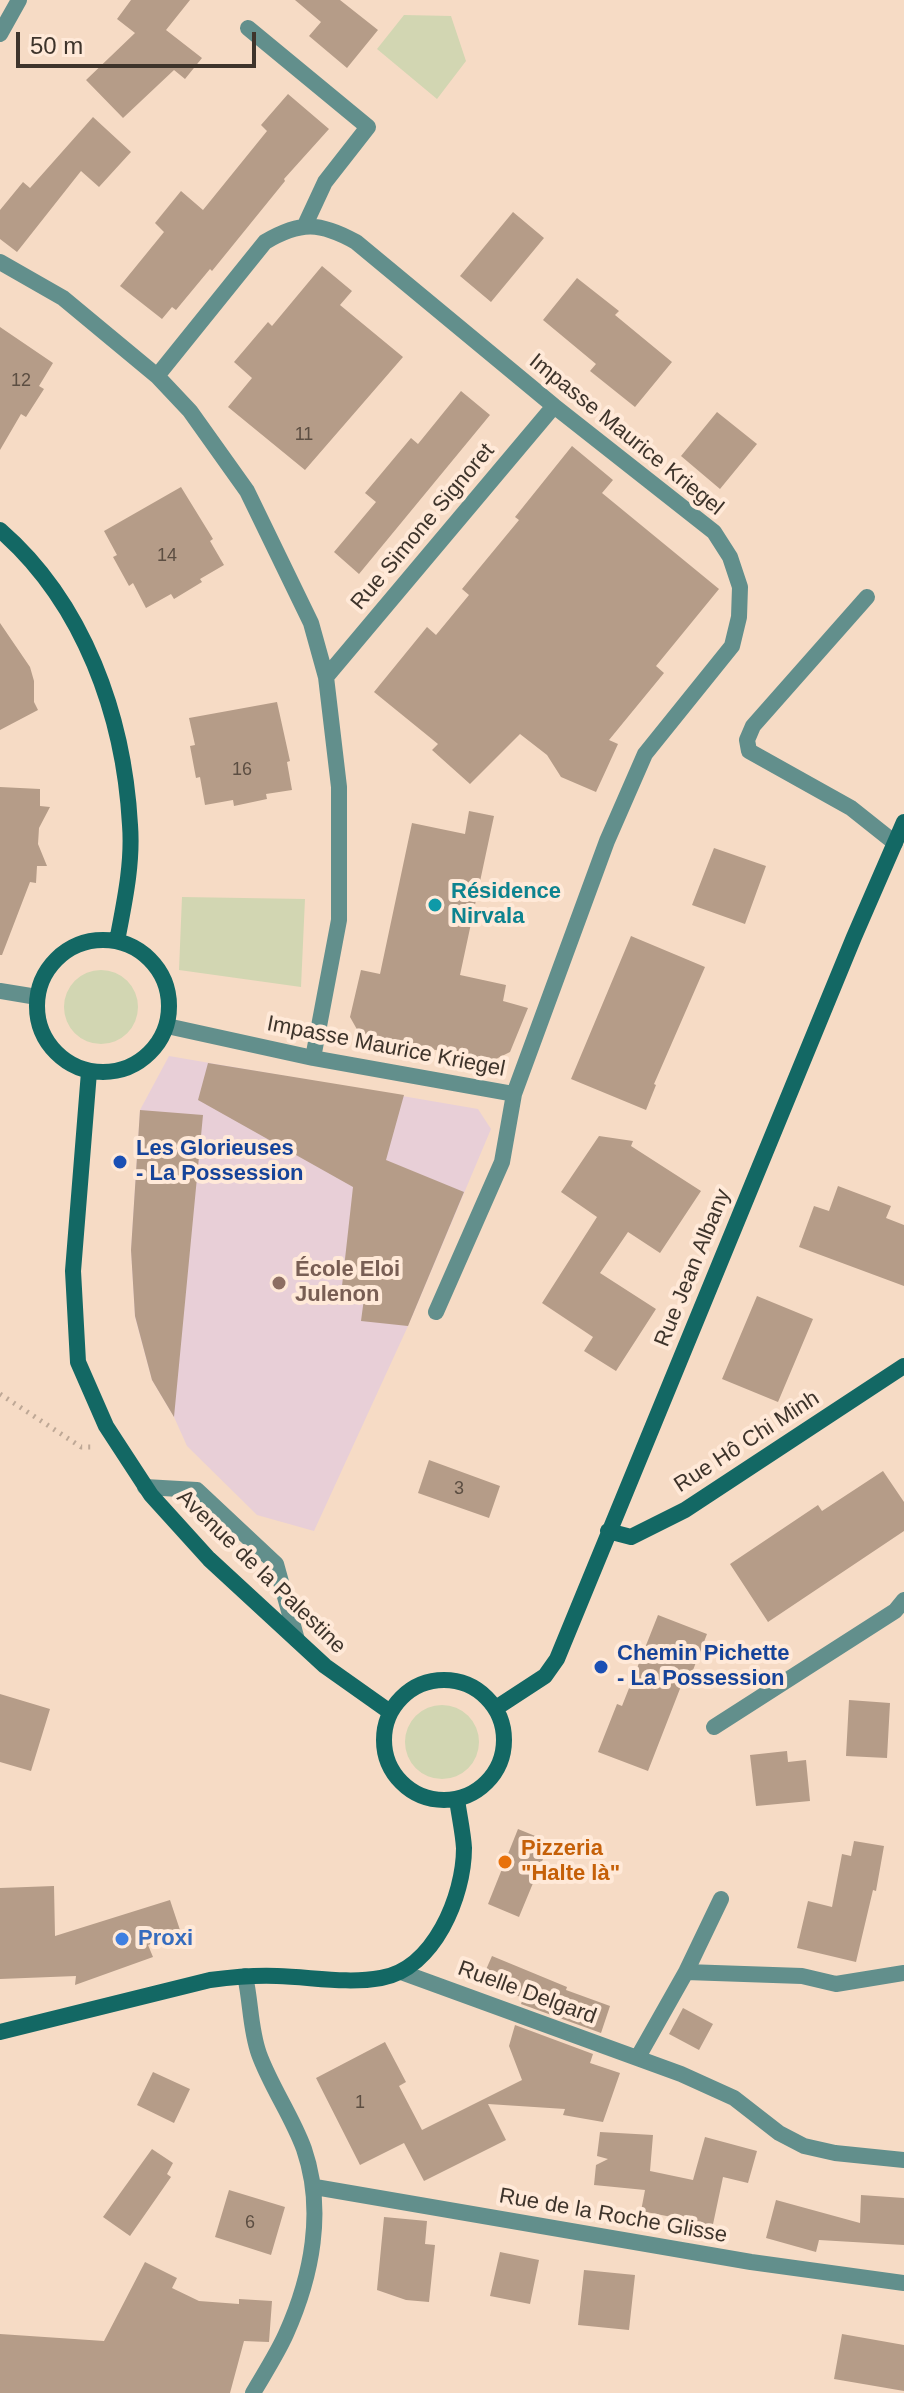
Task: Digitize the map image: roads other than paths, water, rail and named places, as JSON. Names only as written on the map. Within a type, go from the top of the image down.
[{"type":"main road","points":[[0,530],[54,590],[83,635],[103,686],[124,766],[131,828],[128,877],[117,941]]},
{"type":"main road","name":"Rue Jean Albany","points":[[496,1708],[545,1676],[557,1659],[904,822]]},
{"type":"main road","points":[[96,940],[117,941],[138,949],[161,973],[170,1005],[167,1026],[159,1044],[137,1064],[109,1073],[89,1072],[70,1065],[43,1036],[37,1017],[37,997],[44,976],[57,958],[75,946],[96,940]]},
{"type":"main road","name":"Avenue de la Palestine","points":[[89,1072],[73,1271],[78,1362],[106,1426],[145,1487],[209,1559],[346,1683],[390,1712]]},
{"type":"main road","name":"Rue Hô Chi Minh","points":[[608,1531],[631,1537],[685,1510],[904,1366]]},
{"type":"main road","points":[[442,1680],[469,1684],[484,1694],[496,1708],[503,1726],[505,1745],[500,1763],[490,1779],[475,1792],[457,1799],[438,1800],[419,1795],[402,1784],[390,1768],[384,1750],[384,1730],[390,1712],[401,1697],[416,1686],[442,1680]]},
{"type":"main road","points":[[0,2032],[210,1980],[245,1976],[356,1980],[383,1978],[401,1972],[428,1949],[447,1918],[459,1889],[464,1848],[457,1799]]},
{"type":"street","points":[[0,34],[19,0]]},
{"type":"street","points":[[157,376],[265,242],[283,231],[305,225],[325,182],[368,127],[248,28]]},
{"type":"street","name":"Impasse Maurice Kriegel","points":[[167,1026],[313,1058],[514,1094],[607,841],[645,754],[732,646],[739,617],[740,587],[730,557],[714,532],[554,406],[356,242],[334,230],[305,225]]},
{"type":"street","points":[[0,262],[63,298],[157,376],[190,411],[247,491],[311,623],[326,677],[339,787],[339,920],[313,1058]]},
{"type":"street","name":"Rue Simone Signoret","points":[[326,677],[554,406]]},
{"type":"street","points":[[867,597],[753,726],[747,740],[749,751],[851,808],[895,843]]},
{"type":"street","points":[[0,991],[37,997]]},
{"type":"street","points":[[436,1312],[502,1162],[514,1094]]},
{"type":"street","points":[[145,1487],[197,1490],[276,1564],[297,1640]]},
{"type":"street","points":[[714,1727],[901,1608]]},
{"type":"street","points":[[638,2057],[686,1972],[721,1899]]},
{"type":"street","name":"Ruelle Delgard","points":[[401,1972],[638,2057],[734,2098],[779,2133],[804,2146],[835,2153],[904,2160]]},
{"type":"street","points":[[686,1972],[802,1976],[836,1984],[904,1973]]},
{"type":"street","points":[[245,1976],[259,2055],[303,2147],[315,2187],[315,2231],[308,2273],[286,2335],[253,2393]]},
{"type":"street","name":"Rue de la Roche Glisse","points":[[315,2187],[751,2262],[904,2283]]},
{"type":"place","name":"Résidence Nirvala","points":[[435,905]]},
{"type":"place","name":"Les Glorieuses - La Possession","points":[[120,1162]]},
{"type":"place","name":"École Eloi Julenon","points":[[279,1283]]},
{"type":"place","name":"Chemin Pichette - La Possession","points":[[601,1667]]},
{"type":"place","name":"Pizzeria \"Halte là\"","points":[[505,1862]]},
{"type":"place","name":"Proxi","points":[[122,1939]]}]
